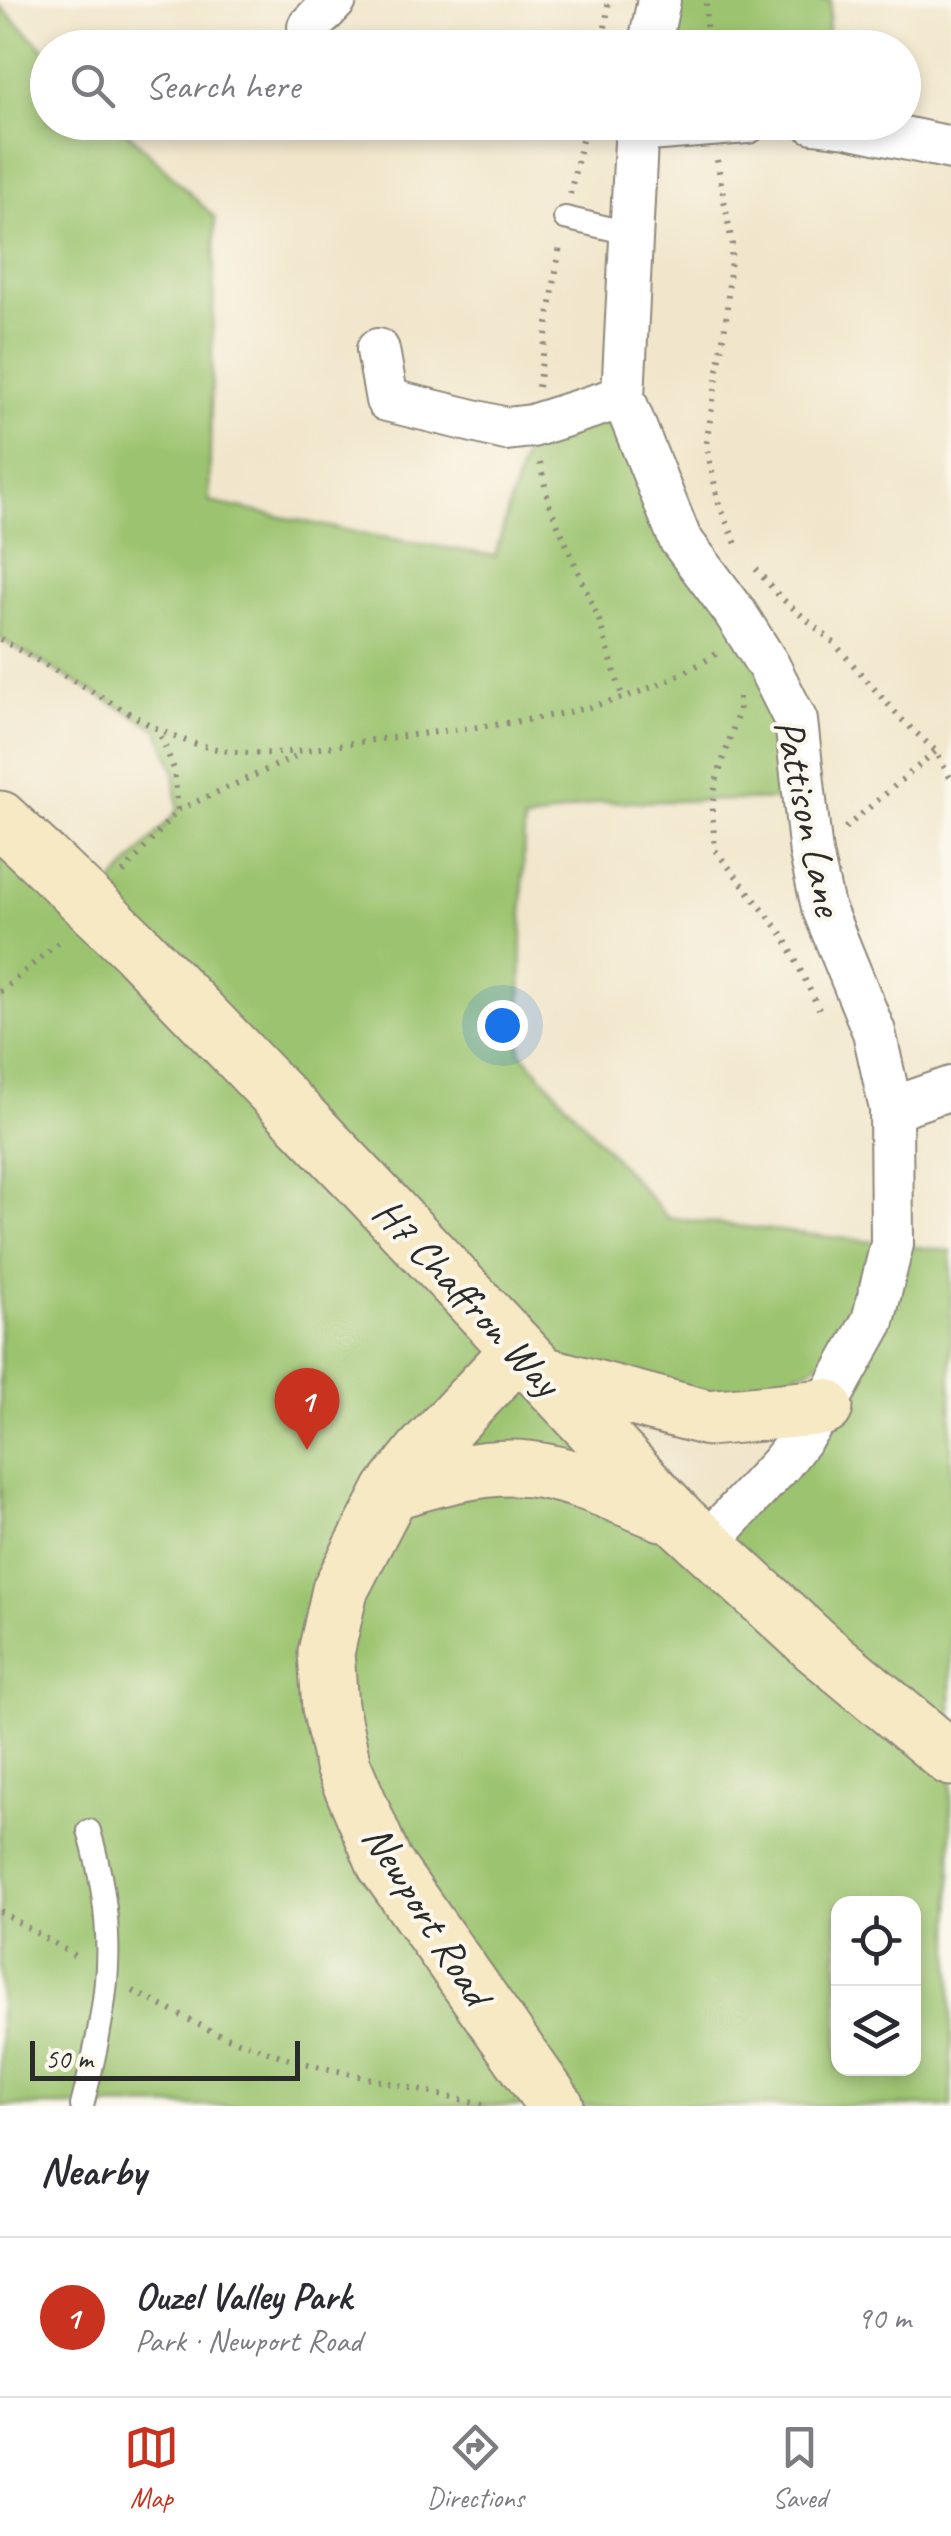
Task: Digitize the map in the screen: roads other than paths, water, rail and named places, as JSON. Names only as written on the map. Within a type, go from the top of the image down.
[{"type":"street","points":[[652,30],[658,0]]},
{"type":"street","name":"Pattison Lane","points":[[635,140],[624,397],[680,540],[746,630],[796,721],[811,854],[823,907],[874,1032],[891,1109],[892,1244],[873,1321],[825,1407],[781,1464],[725,1524],[694,1535]]},
{"type":"street","points":[[913,140],[951,148]]},
{"type":"street","points":[[378,350],[380,416],[506,429],[532,426],[624,397]]},
{"type":"street","name":"H7 Chaffron Way","points":[[0,819],[132,944],[694,1535],[816,1646],[951,1758]]},
{"type":"street","points":[[891,1109],[951,1088]]},
{"type":"street","points":[[529,1362],[708,1418],[825,1407]]},
{"type":"street","name":"Newport Road","points":[[529,1362],[423,1452],[390,1492],[340,1590],[326,1653],[330,1707],[343,1766],[386,1864],[556,2106]]},
{"type":"street","points":[[390,1492],[448,1474],[527,1469],[592,1484],[694,1535]]},
{"type":"lane","points":[[564,218],[629,232]]},
{"type":"lane","points":[[82,2106],[99,2038],[108,1976],[109,1923],[102,1875],[89,1831]]},
{"type":"place","name":"Ouzel Valley Park","points":[[307,1450]]}]
